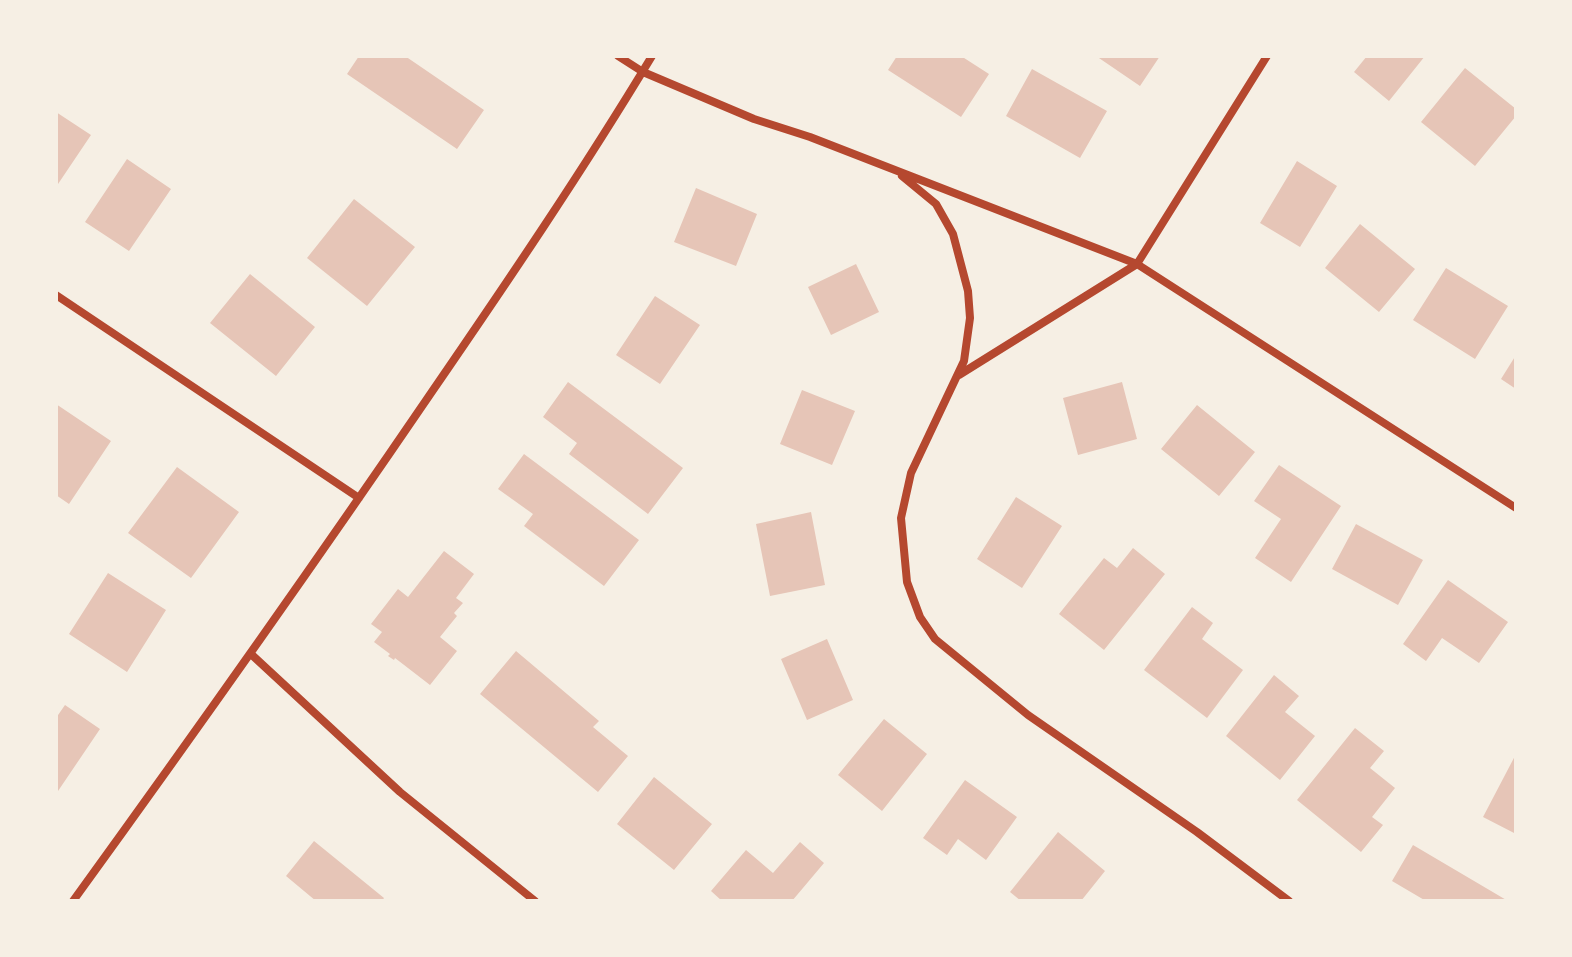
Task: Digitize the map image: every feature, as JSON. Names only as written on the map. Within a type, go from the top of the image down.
[{"type":"street","points":[[618,56],[643,72],[754,119],[1137,264],[1516,508]]},
{"type":"street","points":[[73,901],[252,655],[509,280],[652,56]]},
{"type":"street","points":[[958,376],[1137,264],[1267,56]]},
{"type":"street","points":[[887,167],[936,204],[953,234],[968,291],[970,318],[967,345],[958,376],[911,473],[901,518],[907,582],[920,617],[935,639],[1028,715],[1197,832],[1289,901]]},
{"type":"street","points":[[56,295],[359,498]]},
{"type":"street","points":[[252,655],[400,792],[535,901]]},
{"type":"building","points":[[359,56],[405,56],[484,110],[457,149],[347,74]]},
{"type":"building","points":[[897,56],[961,56],[989,74],[961,117],[888,70]]},
{"type":"building","points":[[1096,56],[1160,56],[1140,86]]},
{"type":"building","points":[[1367,56],[1425,56],[1389,101],[1354,72]]},
{"type":"building","points":[[1465,68],[1516,109],[1516,116],[1475,166],[1421,122]]},
{"type":"building","points":[[1032,69],[1107,111],[1080,158],[1006,116]]},
{"type":"building","points":[[56,112],[91,135],[56,187]]},
{"type":"building","points":[[127,159],[171,189],[129,251],[85,222]]},
{"type":"building","points":[[1297,161],[1337,186],[1300,247],[1260,223]]},
{"type":"building","points":[[696,188],[757,214],[736,266],[674,242]]},
{"type":"building","points":[[354,199],[415,247],[367,306],[307,258]]},
{"type":"building","points":[[1360,224],[1415,269],[1379,312],[1325,268]]},
{"type":"building","points":[[856,264],[879,312],[831,335],[808,287]]},
{"type":"building","points":[[1446,268],[1508,306],[1475,359],[1413,320]]},
{"type":"building","points":[[250,274],[315,327],[276,376],[210,323]]},
{"type":"building","points":[[655,296],[700,325],[660,384],[616,355]]},
{"type":"building","points":[[1516,355],[1516,389],[1501,379]]},
{"type":"building","points":[[568,382],[683,468],[648,514],[569,454],[577,443],[543,417]]},
{"type":"building","points":[[1122,382],[1137,439],[1078,455],[1063,398]]},
{"type":"building","points":[[802,390],[855,411],[832,465],[780,444]]},
{"type":"building","points":[[56,404],[111,441],[69,504],[56,495]]},
{"type":"building","points":[[1197,405],[1255,452],[1219,496],[1161,449]]},
{"type":"building","points":[[524,454],[639,540],[604,586],[524,526],[533,514],[498,489]]},
{"type":"building","points":[[1279,465],[1341,506],[1291,582],[1255,558],[1281,519],[1254,501]]},
{"type":"building","points":[[177,467],[239,512],[191,578],[128,533]]},
{"type":"building","points":[[1016,497],[1062,526],[1022,588],[977,559]]},
{"type":"building","points":[[811,512],[825,585],[770,596],[756,524]]},
{"type":"building","points":[[1356,524],[1423,560],[1398,605],[1332,569]]},
{"type":"building","points":[[1133,548],[1165,574],[1104,650],[1059,614],[1104,558],[1117,568]]},
{"type":"building","points":[[444,551],[474,574],[456,598],[463,603],[454,613],[457,616],[440,637],[457,651],[430,685],[388,656],[390,654],[374,642],[382,632],[371,624],[398,589],[408,597]]},
{"type":"building","points":[[108,573],[166,610],[127,672],[69,634]]},
{"type":"building","points":[[1448,580],[1508,622],[1479,663],[1442,638],[1426,661],[1403,644]]},
{"type":"building","points":[[1192,607],[1213,623],[1202,639],[1243,670],[1207,718],[1144,670]]},
{"type":"building","points":[[827,639],[853,700],[807,720],[781,659]]},
{"type":"building","points":[[516,651],[599,721],[593,727],[628,756],[598,792],[480,694]]},
{"type":"building","points":[[1274,675],[1299,696],[1285,712],[1315,736],[1280,780],[1226,736]]},
{"type":"building","points":[[65,705],[100,729],[56,794],[56,718]]},
{"type":"building","points":[[884,719],[927,754],[882,811],[838,775]]},
{"type":"building","points":[[1355,728],[1384,751],[1370,768],[1395,788],[1372,817],[1383,825],[1361,852],[1297,800]]},
{"type":"building","points":[[1516,754],[1516,834],[1483,817]]},
{"type":"building","points":[[654,777],[712,824],[674,870],[617,824]]},
{"type":"building","points":[[965,780],[1017,817],[986,860],[958,839],[947,855],[923,838]]},
{"type":"building","points":[[1058,832],[1105,871],[1081,901],[1021,901],[1010,892]]},
{"type":"building","points":[[314,841],[384,898],[382,901],[316,901],[286,876]]},
{"type":"building","points":[[800,842],[824,863],[792,901],[722,901],[711,891],[746,850],[773,873]]},
{"type":"building","points":[[1413,845],[1508,901],[1426,901],[1392,881]]}]
